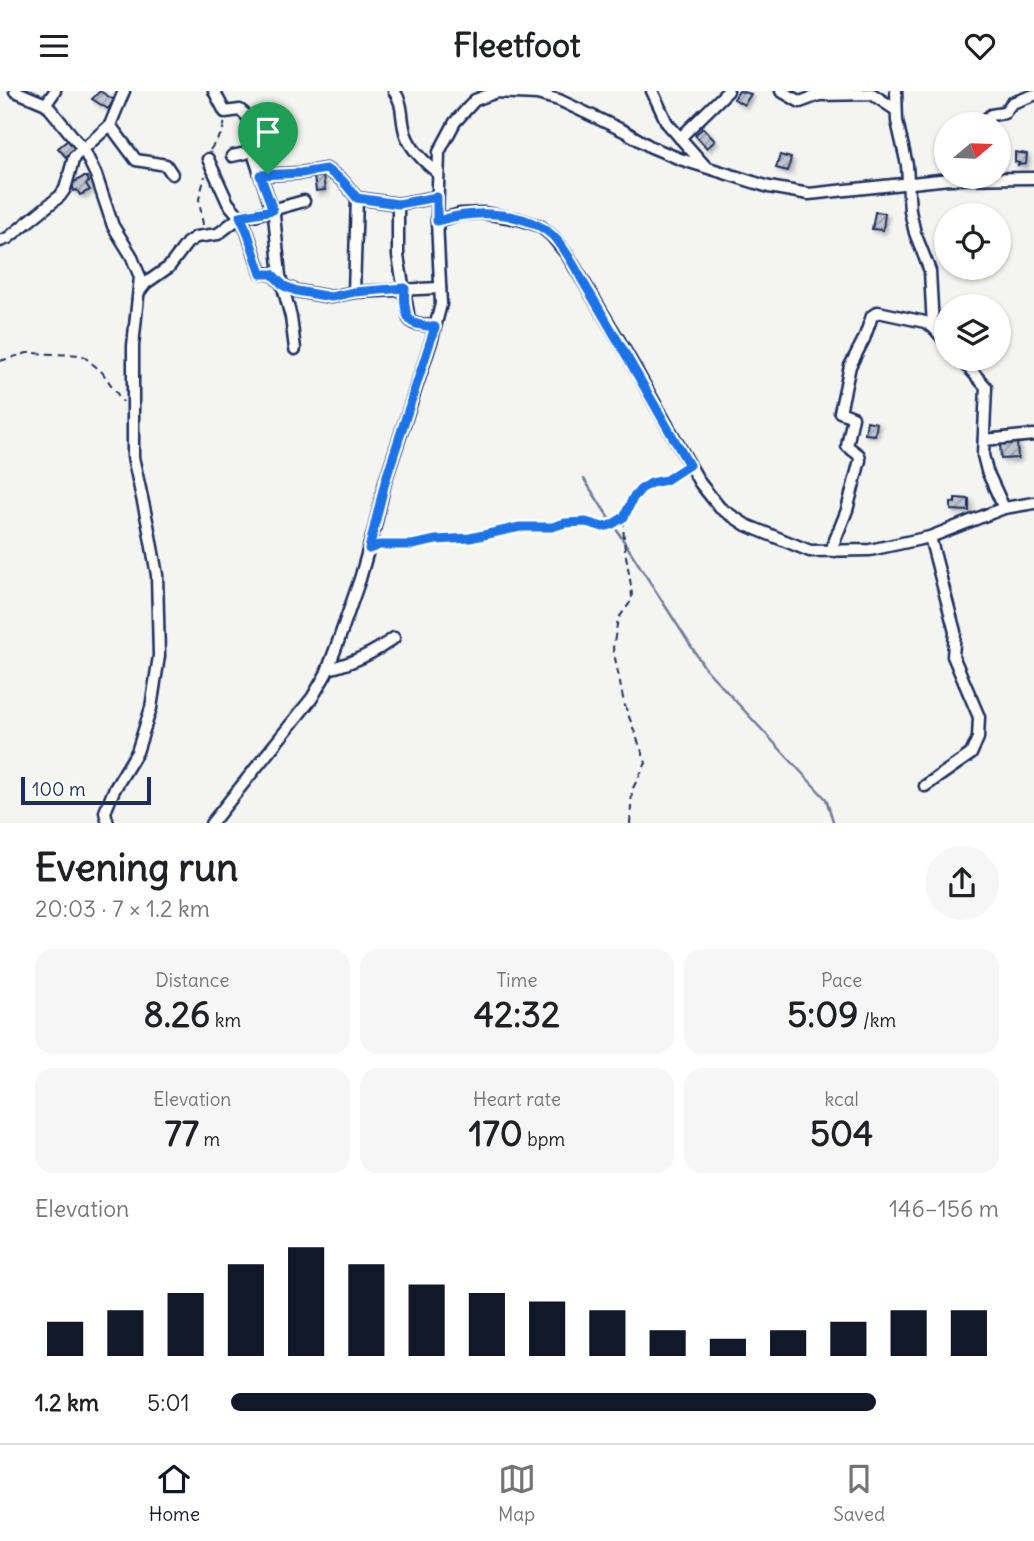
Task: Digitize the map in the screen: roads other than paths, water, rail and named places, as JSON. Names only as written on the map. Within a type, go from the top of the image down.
[{"type":"street","points":[[15,91],[46,104],[84,150],[96,175],[113,226],[131,255],[140,277],[133,346],[133,457],[149,524],[157,575],[159,656],[151,708],[136,752],[114,790],[105,812],[108,823]]},
{"type":"street","points":[[46,104],[55,91]]},
{"type":"street","points":[[0,241],[8,238],[60,196],[65,189],[74,157],[110,125],[124,91]]},
{"type":"street","points":[[214,91],[225,112],[240,110],[247,116],[255,135],[260,175],[273,210],[280,276],[291,317],[295,349]]},
{"type":"street","points":[[394,91],[400,101],[404,131],[408,139],[419,157],[437,172]]},
{"type":"street","points":[[652,91],[667,123],[708,169]]},
{"type":"street","points":[[680,138],[728,91]]},
{"type":"street","points":[[781,91],[800,102],[817,93],[872,94],[896,110]]},
{"type":"street","points":[[896,91],[896,110],[909,183],[910,211],[915,233],[930,271],[933,327]]},
{"type":"street","points":[[212,823],[312,698],[328,669],[369,549],[385,482],[441,304],[437,221],[439,152],[455,122],[475,100],[497,92],[558,96],[651,147],[708,169],[769,187],[809,194],[934,181]]},
{"type":"street","points":[[1005,112],[1012,103],[1034,95]]},
{"type":"street","points":[[110,125],[136,160],[166,165],[172,174]]},
{"type":"street","points":[[232,156],[255,151]]},
{"type":"street","points":[[208,159],[228,203],[240,216],[247,231],[261,274],[272,274],[284,286],[297,291],[331,297],[354,292],[440,288]]},
{"type":"street","points":[[260,175],[326,169],[342,180],[357,198],[354,292]]},
{"type":"street","points":[[1012,178],[1034,178]]},
{"type":"street","points":[[357,198],[398,204],[437,197]]},
{"type":"street","points":[[139,293],[146,283],[169,267],[191,239],[218,234],[240,216],[304,201]]},
{"type":"street","points":[[398,204],[398,256],[409,319],[413,323],[435,327]]},
{"type":"street","points":[[437,221],[460,214],[483,213],[519,219],[540,226],[552,236],[568,256],[620,342],[700,483],[720,508],[733,519],[810,551],[870,550],[930,537],[1004,508],[1034,503]]},
{"type":"street","points":[[834,551],[833,545],[847,510],[860,460],[859,455],[847,446],[853,417],[840,412],[850,366],[872,316],[878,312],[925,322],[933,327]]},
{"type":"street","points":[[972,371],[986,387],[984,461],[1004,508]]},
{"type":"street","points":[[984,440],[1034,435]]},
{"type":"street","points":[[925,786],[971,754],[978,739],[979,717],[953,656],[955,632],[930,537]]},
{"type":"street","points":[[328,669],[373,654],[394,638]]},
{"type":"waterway","points":[[584,479],[705,668],[826,799],[834,823]]}]
